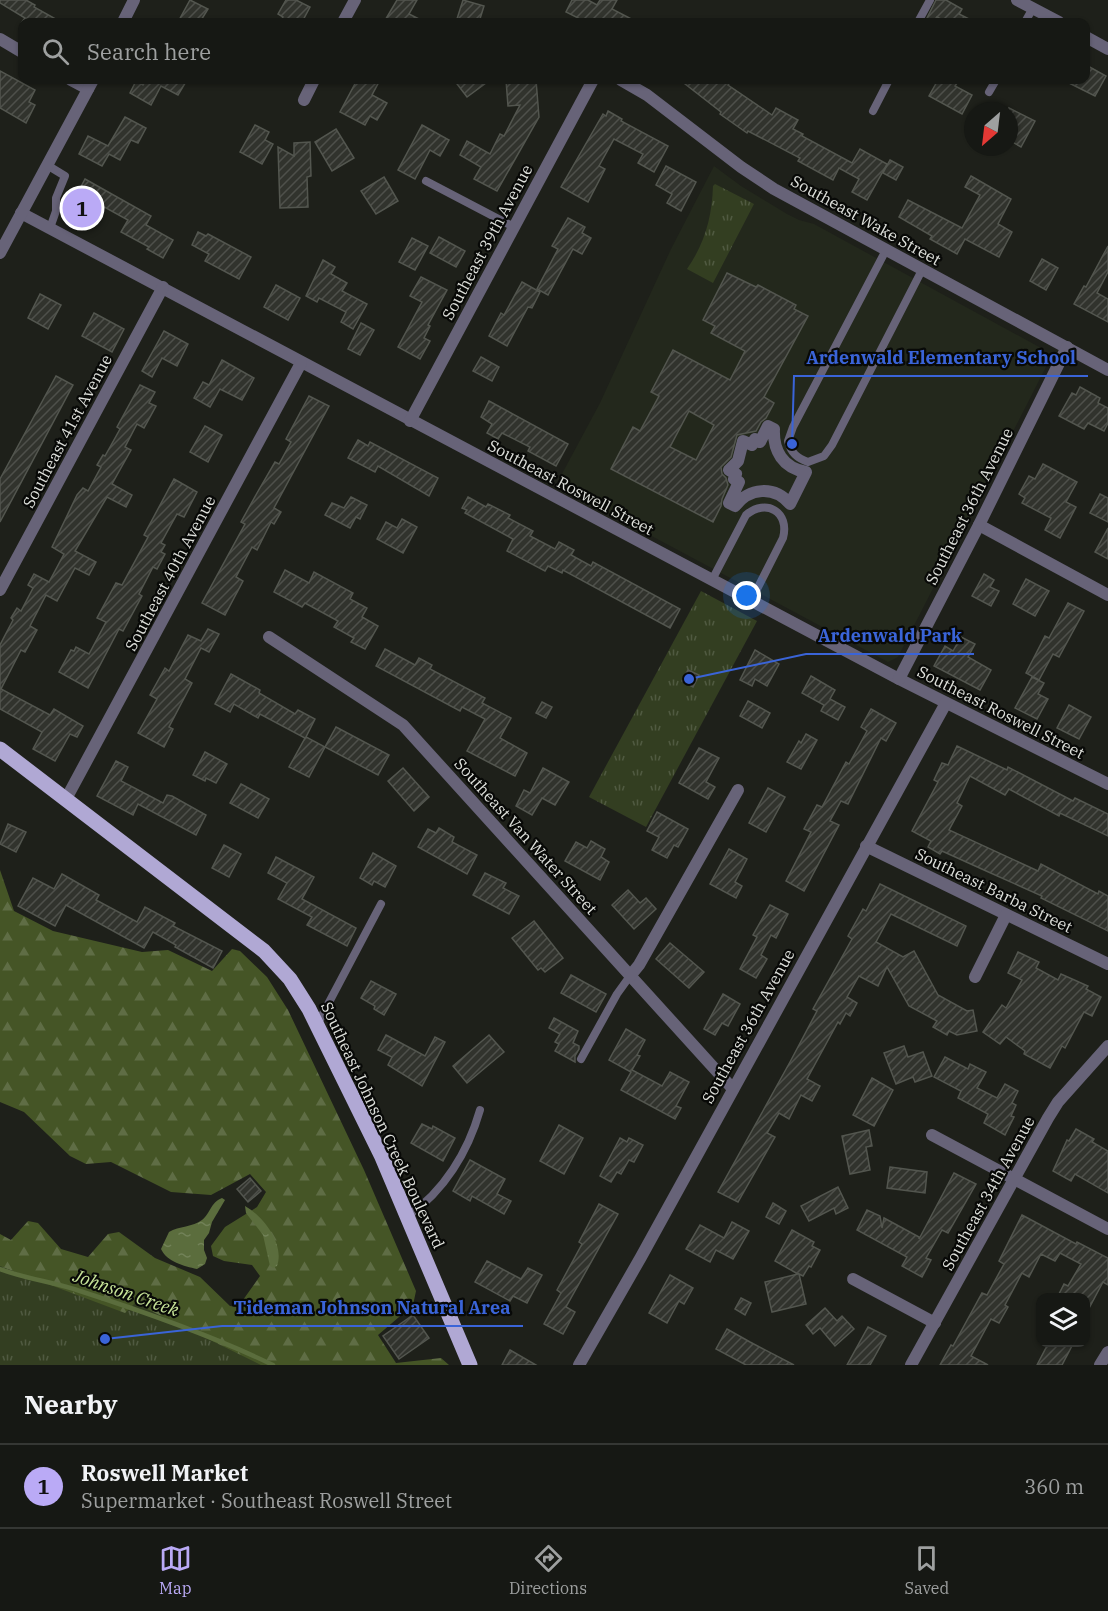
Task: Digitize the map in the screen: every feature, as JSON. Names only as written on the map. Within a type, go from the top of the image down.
[{"type":"main road","name":"Southeast Johnson Creek Boulevard","points":[[0,749],[264,951],[290,979],[317,1026],[382,1157],[470,1365]]},
{"type":"street","points":[[125,18],[134,0]]},
{"type":"street","points":[[345,18],[355,0]]},
{"type":"street","points":[[1017,0],[1052,18]]},
{"type":"street","points":[[0,39],[18,50]]},
{"type":"street","points":[[1090,39],[1108,49]]},
{"type":"street","points":[[0,253],[90,84]]},
{"type":"street","points":[[304,100],[312,84]]},
{"type":"street","name":"Southeast 39th Avenue","points":[[410,421],[591,84]]},
{"type":"street","name":"Southeast Wake Street","points":[[628,84],[647,95],[741,167],[774,189],[1108,370]]},
{"type":"street","name":"Southeast Roswell Street","points":[[21,213],[899,679],[1108,784]]},
{"type":"street","name":"Southeast 41st Avenue","points":[[0,590],[163,287]]},
{"type":"street","name":"Southeast 36th Avenue","points":[[899,679],[979,525],[1067,347]]},
{"type":"street","name":"Southeast 40th Avenue","points":[[66,799],[301,363]]},
{"type":"street","points":[[768,426],[774,429],[775,445],[782,460],[792,468],[806,472],[790,504],[782,496],[763,491],[747,495],[735,506],[729,503],[739,482],[734,479],[736,474],[729,470],[738,461],[743,441],[752,445],[755,440],[760,442],[768,426]]},
{"type":"street","points":[[979,525],[1108,595]]},
{"type":"street","name":"Southeast Van Water Street","points":[[269,637],[403,725],[733,1089]]},
{"type":"street","name":"Southeast 36th Avenue","points":[[579,1365],[641,1257],[946,703]]},
{"type":"street","points":[[630,976],[639,965],[738,790]]},
{"type":"street","name":"Southeast Barba Street","points":[[866,846],[1108,964]]},
{"type":"street","points":[[975,977],[1006,915]]},
{"type":"street","name":"Southeast 34th Avenue","points":[[911,1365],[1058,1102],[1108,1046]]},
{"type":"street","points":[[932,1135],[1108,1229]]},
{"type":"street","points":[[853,1279],[935,1323]]},
{"type":"street","points":[[1101,1365],[1108,1352]]},
{"type":"lane","points":[[920,18],[930,0]]},
{"type":"lane","points":[[1027,18],[1033,8]]},
{"type":"lane","points":[[873,111],[887,84]]},
{"type":"lane","points":[[989,92],[994,84]]},
{"type":"lane","points":[[47,165],[65,176],[56,198],[56,211],[50,228]]},
{"type":"lane","points":[[426,181],[514,227]]},
{"type":"lane","points":[[886,250],[793,427],[788,441],[790,449],[800,459],[808,462],[824,456],[832,444],[922,270]]},
{"type":"lane","points":[[712,580],[746,515],[753,509],[766,507],[774,510],[783,519],[786,527],[783,538],[752,601]]},
{"type":"lane","points":[[317,1026],[381,904]]},
{"type":"lane","points":[[580,1059],[617,994],[630,976]]},
{"type":"lane","points":[[408,1216],[423,1206],[447,1180],[477,1121],[480,1110]]},
{"type":"shaded area","points":[[714,166],[741,186],[787,214],[814,224],[1041,348],[1048,363],[898,657],[888,662],[556,485],[600,403],[671,249]]},
{"type":"green space","points":[[715,184],[754,204],[713,283],[687,269],[699,249],[706,229]]},
{"type":"green space","points":[[701,591],[757,621],[646,827],[589,797]]},
{"type":"green space","points":[[0,870],[14,911],[53,931],[142,952],[168,950],[212,971],[232,949],[240,951],[267,977],[288,1010],[364,1170],[416,1291],[413,1305],[378,1335],[396,1363],[441,1358],[449,1365],[0,1365],[0,1234],[11,1240],[28,1221],[38,1223],[61,1249],[88,1257],[108,1234],[119,1232],[155,1258],[200,1277],[230,1306],[238,1307],[260,1276],[252,1265],[224,1261],[213,1256],[211,1246],[225,1227],[257,1207],[266,1192],[250,1174],[211,1195],[171,1192],[111,1162],[86,1164],[70,1156],[24,1112],[0,1102]]},
{"type":"green space","points":[[0,1266],[125,1313],[135,1303],[261,1365],[0,1365]]},
{"type":"water","points":[[222,1198],[225,1200],[204,1240],[207,1258],[205,1264],[197,1269],[176,1263],[167,1257],[161,1249],[169,1232],[202,1220],[215,1203]]},
{"type":"water","points":[[245,1206],[259,1216],[275,1240],[279,1258],[277,1266],[273,1268],[270,1266],[263,1235],[246,1213]]},
{"type":"building","points":[[0,0],[26,0],[54,18],[25,18],[0,3]]},
{"type":"building","points":[[190,0],[208,9],[202,18],[180,18]]},
{"type":"building","points":[[286,0],[296,0],[310,7],[304,18],[282,18],[278,14]]},
{"type":"building","points":[[397,0],[417,0],[409,14],[417,18],[386,18]]},
{"type":"building","points":[[463,0],[484,6],[480,18],[457,18]]},
{"type":"building","points":[[572,0],[588,0],[597,5],[600,0],[617,0],[612,9],[629,18],[578,18],[566,12]]},
{"type":"building","points":[[936,0],[946,0],[962,9],[959,14],[967,18],[937,17],[927,18]]},
{"type":"building","points":[[1090,67],[1106,76],[1095,96],[1071,84],[1090,84]]},
{"type":"building","points":[[0,71],[18,81],[18,84],[24,84],[35,90],[29,102],[35,105],[26,123],[0,108]]},
{"type":"building","points":[[134,84],[185,84],[178,95],[161,86],[151,105],[130,93]]},
{"type":"building","points":[[355,84],[378,84],[372,95],[387,103],[377,120],[370,116],[365,125],[340,112]]},
{"type":"building","points":[[457,84],[485,84],[467,97]]},
{"type":"building","points":[[506,84],[536,84],[539,117],[497,191],[474,179],[481,167],[460,155],[467,141],[490,154],[500,134],[504,136],[520,105],[508,106]]},
{"type":"building","points":[[685,84],[729,84],[772,115],[776,108],[798,120],[793,129],[852,163],[860,149],[887,164],[867,200],[852,192],[859,179],[839,168],[833,180],[798,161],[800,158],[748,131],[747,133],[720,114],[721,112]]},
{"type":"building","points":[[936,84],[956,84],[955,86],[972,95],[968,102],[964,102],[962,114],[929,96]]},
{"type":"building","points":[[608,111],[622,119],[621,121],[668,146],[654,172],[638,163],[643,154],[614,139],[599,166],[605,169],[588,202],[561,187],[603,114],[606,116]]},
{"type":"building","points":[[1018,112],[1035,121],[1021,147],[1018,145]]},
{"type":"building","points":[[125,117],[146,128],[138,143],[131,140],[120,160],[109,154],[102,166],[79,154],[88,136],[108,146]]},
{"type":"building","points":[[255,125],[269,132],[265,140],[273,144],[262,164],[240,152]]},
{"type":"building","points":[[422,125],[449,140],[440,156],[430,150],[415,179],[398,170]]},
{"type":"building","points":[[336,129],[354,158],[332,171],[315,142]]},
{"type":"building","points":[[310,142],[311,176],[307,177],[308,207],[280,208],[278,147],[294,156],[294,143]]},
{"type":"building","points":[[890,160],[903,167],[896,180],[883,173]]},
{"type":"building","points":[[666,166],[696,182],[681,211],[667,203],[672,194],[656,185]]},
{"type":"building","points":[[971,176],[1011,199],[998,224],[1012,232],[999,257],[965,239],[957,254],[930,239],[932,236],[899,217],[908,200],[962,228],[980,195],[965,187]]},
{"type":"building","points":[[384,177],[398,201],[376,214],[361,191]]},
{"type":"building","points":[[85,179],[151,216],[146,225],[173,240],[163,258],[147,249],[149,247],[121,232],[128,220],[99,204],[85,230],[64,219]]},
{"type":"building","points":[[568,218],[585,227],[582,233],[591,238],[582,254],[573,249],[548,295],[537,289],[558,249],[552,246]]},
{"type":"building","points":[[198,232],[206,236],[208,234],[251,257],[239,279],[205,261],[209,254],[192,245]]},
{"type":"building","points":[[439,237],[465,251],[456,267],[430,253]]},
{"type":"building","points":[[412,238],[428,246],[415,270],[399,262]]},
{"type":"building","points":[[1108,246],[1108,272],[1097,293],[1108,299],[1108,322],[1074,304]]},
{"type":"building","points":[[1042,259],[1058,268],[1046,290],[1030,281]]},
{"type":"building","points":[[323,260],[335,267],[331,274],[347,283],[342,291],[367,304],[353,329],[341,322],[346,312],[319,298],[317,302],[306,296]]},
{"type":"building","points":[[727,273],[756,287],[758,285],[796,305],[794,309],[808,316],[764,397],[774,403],[766,418],[756,431],[737,435],[731,457],[721,467],[728,485],[713,522],[611,469],[633,427],[640,431],[659,396],[651,392],[673,350],[730,380],[745,351],[711,333],[715,326],[703,320]],"holes":[[[689,411],[714,425],[696,460],[670,447]]]},
{"type":"building","points":[[421,277],[447,290],[428,325],[430,326],[424,338],[430,341],[420,359],[398,347],[422,302],[410,296]]},
{"type":"building","points":[[522,282],[540,292],[532,308],[528,307],[507,346],[489,336],[501,313],[504,315]]},
{"type":"building","points":[[276,285],[300,298],[288,320],[264,307]]},
{"type":"building","points":[[40,294],[61,305],[48,329],[28,318]]},
{"type":"building","points":[[94,313],[124,329],[112,352],[82,336]]},
{"type":"building","points":[[361,323],[374,330],[360,355],[348,349]]},
{"type":"building","points":[[164,331],[188,344],[177,366],[162,358],[152,377],[142,371]]},
{"type":"building","points":[[481,357],[499,367],[492,381],[473,371]]},
{"type":"building","points":[[222,360],[254,378],[242,400],[220,389],[210,407],[194,398],[203,382],[209,385]]},
{"type":"building","points":[[56,376],[73,385],[0,522],[0,479]]},
{"type":"building","points":[[140,385],[155,392],[149,403],[156,406],[144,428],[137,424],[125,447],[131,450],[112,484],[132,495],[126,507],[107,497],[75,551],[96,562],[89,575],[75,568],[57,601],[46,595],[30,626],[37,630],[25,652],[21,650],[1,689],[50,715],[54,709],[83,726],[77,737],[70,734],[55,761],[33,749],[42,732],[0,709],[0,645],[13,620],[11,618],[17,608],[21,611],[33,588],[28,585],[34,574],[49,582],[64,554],[52,547],[77,495],[83,488],[88,491],[101,467],[97,465],[103,455],[105,456],[120,429],[117,427]]},
{"type":"building","points":[[1080,387],[1100,398],[1098,403],[1108,408],[1108,423],[1104,431],[1088,423],[1084,429],[1059,416],[1072,393],[1076,395]]},
{"type":"building","points":[[309,396],[329,406],[274,508],[281,512],[274,524],[271,522],[257,550],[252,547],[236,577],[243,581],[225,615],[202,603],[245,524],[241,522],[257,493],[275,462],[279,464],[291,442],[286,439]]},
{"type":"building","points":[[489,401],[568,444],[556,466],[528,451],[530,447],[502,433],[498,439],[487,433],[492,424],[481,417]]},
{"type":"building","points":[[205,426],[222,435],[208,462],[190,452]]},
{"type":"building","points":[[358,440],[368,446],[370,442],[438,478],[429,496],[378,466],[375,472],[348,458]]},
{"type":"building","points":[[1043,464],[1077,482],[1066,502],[1076,507],[1060,538],[1045,530],[1051,518],[1022,503],[1025,498],[1019,494],[1029,476],[1035,479]]},
{"type":"building","points":[[174,479],[197,492],[184,517],[177,514],[161,543],[165,545],[161,552],[165,554],[157,569],[153,567],[139,594],[142,596],[123,631],[119,629],[88,688],[59,672],[71,650],[74,651],[76,647],[89,654],[106,622],[97,618],[116,583],[122,585],[148,537],[144,535]]},
{"type":"building","points":[[1100,494],[1108,498],[1108,522],[1090,513]]},
{"type":"building","points":[[351,497],[367,505],[360,519],[356,517],[350,528],[325,515],[332,503],[344,508]]},
{"type":"building","points":[[468,497],[486,507],[488,504],[510,515],[508,518],[533,531],[530,536],[555,549],[559,542],[574,550],[571,555],[591,566],[593,562],[680,609],[670,628],[563,570],[562,573],[548,566],[545,571],[507,551],[513,539],[465,513],[467,510],[462,508]]},
{"type":"building","points":[[402,519],[417,527],[403,553],[377,539],[386,522],[397,528]]},
{"type":"building","points":[[1108,528],[1108,559],[1095,552]]},
{"type":"building","points":[[285,570],[309,583],[314,572],[353,593],[350,599],[367,608],[362,617],[378,626],[365,649],[351,642],[354,638],[334,627],[338,621],[305,603],[302,607],[274,592]]},
{"type":"building","points":[[984,574],[994,580],[990,587],[999,591],[991,606],[972,596]]},
{"type":"building","points":[[1026,579],[1049,591],[1035,616],[1013,604]]},
{"type":"building","points":[[1068,603],[1084,611],[1059,657],[1053,654],[1039,680],[1026,673],[1045,636],[1049,638]]},
{"type":"building","points":[[208,629],[219,634],[209,652],[201,648],[185,679],[192,683],[169,727],[173,729],[164,747],[138,733],[157,699],[150,695],[165,668],[169,671],[188,635],[201,641]]},
{"type":"building","points":[[961,637],[975,644],[968,657],[991,670],[980,690],[934,666],[945,646],[953,651]]},
{"type":"building","points":[[385,649],[415,665],[419,658],[432,665],[430,669],[485,698],[482,703],[511,718],[500,738],[527,753],[515,776],[467,751],[485,719],[462,707],[460,711],[376,666]]},
{"type":"building","points":[[755,650],[779,664],[767,686],[755,679],[752,686],[740,680]]},
{"type":"building","points":[[688,670],[699,675],[693,687],[682,681]]},
{"type":"building","points":[[231,674],[260,690],[259,693],[295,714],[298,710],[315,719],[306,737],[325,747],[309,777],[289,767],[305,738],[260,714],[258,718],[234,704],[230,712],[215,704]]},
{"type":"building","points":[[811,676],[835,690],[830,699],[845,707],[838,720],[821,711],[824,705],[802,693]]},
{"type":"building","points":[[1032,677],[1044,683],[1038,694],[1048,699],[1037,719],[1015,708]]},
{"type":"building","points":[[748,701],[770,713],[762,728],[740,716]]},
{"type":"building","points":[[542,702],[552,707],[546,718],[536,713]]},
{"type":"building","points":[[1069,705],[1091,717],[1079,739],[1057,728]]},
{"type":"building","points":[[871,709],[896,723],[886,741],[881,738],[848,804],[841,801],[830,821],[839,825],[804,891],[786,881],[811,832],[804,829],[817,805],[822,807],[846,762],[849,764],[867,731],[861,727]]},
{"type":"building","points":[[336,727],[389,755],[378,775],[325,747]]},
{"type":"building","points":[[806,734],[817,740],[801,769],[787,762],[799,741],[801,743]]},
{"type":"building","points":[[957,746],[1007,770],[1008,767],[1073,801],[1075,798],[1108,814],[1108,836],[1060,813],[1059,816],[1009,789],[1005,795],[970,776],[957,803],[962,806],[949,830],[1038,871],[1041,864],[1098,894],[1099,891],[1108,896],[1108,931],[1041,898],[1042,896],[942,851],[940,854],[928,847],[931,841],[912,831],[938,782],[934,780],[942,763],[948,765]]},
{"type":"building","points":[[699,748],[719,758],[706,782],[715,787],[708,799],[679,783]]},
{"type":"building","points":[[205,752],[227,764],[216,783],[193,775]]},
{"type":"building","points":[[116,761],[128,767],[121,781],[163,803],[167,795],[172,796],[206,815],[196,835],[138,804],[133,815],[97,796]]},
{"type":"building","points":[[403,768],[429,797],[414,811],[388,781]]},
{"type":"building","points":[[543,768],[569,782],[555,805],[542,798],[532,815],[516,806],[524,790],[530,793]]},
{"type":"building","points":[[241,784],[269,799],[258,818],[230,803]]},
{"type":"building","points":[[768,788],[785,797],[766,832],[749,823]]},
{"type":"building","points":[[657,812],[688,829],[678,847],[674,845],[667,858],[652,850],[659,837],[647,831]]},
{"type":"building","points":[[8,824],[26,832],[16,852],[0,844]]},
{"type":"building","points":[[439,828],[454,837],[452,842],[477,855],[467,874],[418,847],[428,829],[436,833]]},
{"type":"building","points":[[591,841],[605,849],[601,857],[609,862],[600,880],[565,861],[576,842],[587,848]]},
{"type":"building","points":[[224,845],[241,854],[229,877],[212,868]]},
{"type":"building","points":[[729,849],[747,859],[735,882],[742,886],[736,898],[710,884]]},
{"type":"building","points":[[373,853],[396,866],[385,887],[374,881],[372,885],[360,878]]},
{"type":"building","points":[[276,857],[314,877],[302,899],[356,928],[347,946],[307,925],[312,917],[278,899],[287,883],[268,873]]},
{"type":"building","points":[[485,873],[506,883],[503,888],[519,896],[509,914],[473,895]]},
{"type":"building","points":[[62,874],[99,895],[96,900],[137,922],[145,907],[175,923],[173,926],[222,951],[213,968],[153,932],[144,948],[66,905],[55,926],[18,906],[33,878],[54,889]]},
{"type":"building","points":[[880,884],[966,926],[957,946],[891,914],[876,942],[903,957],[914,951],[938,995],[967,1011],[973,1010],[977,1031],[957,1035],[949,1031],[947,1035],[933,1027],[937,1021],[909,1006],[887,967],[878,986],[859,976],[847,997],[857,1003],[850,1016],[846,1013],[840,1024],[838,1022],[807,1079],[820,1086],[812,1101],[801,1095],[789,1119],[779,1113],[767,1133],[775,1137],[738,1202],[718,1192],[817,1011],[813,1009],[852,939],[848,936],[863,909],[866,911]]},
{"type":"building","points":[[628,890],[640,903],[646,898],[656,909],[634,929],[612,905]]},
{"type":"building","points":[[770,905],[788,914],[776,938],[771,935],[761,955],[767,959],[756,978],[740,969],[757,937],[753,935]]},
{"type":"building","points":[[534,921],[563,958],[545,972],[541,968],[538,970],[512,938]]},
{"type":"building","points":[[670,943],[704,972],[689,988],[656,959]]},
{"type":"building","points":[[1018,952],[1039,962],[1036,968],[1058,980],[1061,974],[1088,986],[1086,989],[1101,997],[1092,1016],[1084,1012],[1065,1048],[1062,1046],[1050,1068],[1024,1054],[1025,1051],[1006,1037],[1000,1044],[983,1032],[1002,1005],[1006,1008],[1022,980],[1008,973]]},
{"type":"building","points":[[571,975],[606,994],[596,1012],[561,993]]},
{"type":"building","points":[[371,981],[396,994],[384,1015],[374,1009],[375,1006],[361,998]]},
{"type":"building","points":[[723,994],[740,1004],[728,1026],[722,1023],[715,1035],[704,1029]]},
{"type":"building","points":[[554,1018],[578,1031],[573,1043],[579,1046],[575,1062],[555,1051],[559,1044],[555,1042],[560,1034],[549,1028]]},
{"type":"building","points":[[626,1029],[645,1040],[632,1070],[662,1086],[670,1072],[689,1082],[676,1106],[681,1108],[675,1119],[621,1090],[631,1072],[609,1060]]},
{"type":"building","points":[[386,1035],[425,1056],[435,1037],[445,1042],[422,1086],[388,1065],[392,1057],[378,1050]]},
{"type":"building","points":[[489,1035],[504,1052],[467,1083],[453,1066]]},
{"type":"building","points":[[904,1046],[908,1057],[923,1052],[932,1076],[915,1082],[913,1077],[896,1084],[884,1053]]},
{"type":"building","points":[[945,1057],[968,1069],[970,1064],[986,1072],[977,1088],[997,1098],[1005,1084],[1018,1091],[1012,1103],[1016,1105],[1011,1116],[1014,1117],[1005,1135],[984,1123],[988,1114],[958,1098],[961,1091],[934,1077]]},
{"type":"building","points":[[872,1078],[893,1090],[874,1126],[853,1115]]},
{"type":"building","points":[[422,1124],[432,1129],[433,1126],[455,1138],[443,1161],[411,1143]]},
{"type":"building","points":[[559,1125],[583,1138],[564,1174],[540,1161]]},
{"type":"building","points":[[1076,1129],[1094,1139],[1092,1142],[1108,1151],[1108,1193],[1075,1174],[1071,1181],[1053,1171],[1067,1140],[1069,1141]]},
{"type":"building","points":[[869,1130],[872,1146],[866,1147],[870,1170],[850,1174],[842,1136]]},
{"type":"building","points":[[620,1138],[627,1142],[629,1138],[643,1145],[634,1162],[629,1160],[621,1174],[617,1172],[611,1182],[600,1176]]},
{"type":"building","points":[[470,1160],[505,1179],[497,1194],[511,1201],[504,1214],[472,1196],[470,1201],[453,1191]]},
{"type":"building","points":[[890,1167],[927,1172],[925,1193],[887,1188]]},
{"type":"building","points":[[954,1173],[976,1184],[948,1233],[942,1230],[926,1258],[931,1260],[922,1277],[902,1266],[907,1257],[857,1230],[867,1210],[880,1216],[882,1228],[884,1218],[919,1239]]},
{"type":"building","points":[[250,1178],[261,1191],[248,1202],[237,1189]]},
{"type":"building","points":[[838,1187],[848,1208],[836,1214],[834,1208],[809,1221],[801,1206]]},
{"type":"building","points":[[773,1203],[786,1211],[779,1224],[766,1217]]},
{"type":"building","points":[[599,1204],[618,1214],[566,1307],[575,1312],[563,1334],[544,1324],[561,1293],[557,1290],[582,1244],[579,1242]]},
{"type":"building","points":[[1022,1215],[1108,1258],[1108,1285],[1103,1282],[1090,1306],[1090,1293],[1060,1293],[1064,1284],[1068,1286],[1081,1264],[1060,1253],[1055,1261],[1041,1254],[1029,1277],[1022,1273],[1005,1305],[1008,1307],[999,1323],[991,1319],[971,1356],[988,1365],[940,1365],[982,1293],[987,1295],[1004,1264],[999,1261]]},
{"type":"building","points":[[732,1222],[749,1231],[733,1259],[716,1250],[710,1262],[686,1249],[700,1225],[724,1238]]},
{"type":"building","points":[[792,1230],[814,1242],[812,1246],[820,1250],[811,1267],[809,1266],[803,1276],[799,1274],[806,1304],[772,1312],[765,1282],[798,1274],[775,1261]]},
{"type":"building","points":[[487,1261],[521,1279],[528,1268],[542,1275],[527,1303],[513,1296],[510,1301],[475,1282]]},
{"type":"building","points":[[670,1275],[693,1288],[684,1304],[679,1301],[667,1323],[649,1313]]},
{"type":"building","points":[[741,1298],[751,1303],[745,1315],[735,1309]]},
{"type":"building","points":[[825,1308],[837,1321],[842,1316],[854,1329],[835,1346],[820,1328],[813,1334],[806,1325]]},
{"type":"building","points":[[413,1315],[429,1338],[399,1359],[383,1336]]},
{"type":"building","points":[[868,1327],[886,1336],[870,1365],[847,1365]]},
{"type":"building","points":[[727,1329],[794,1365],[746,1365],[716,1349]]},
{"type":"building","points":[[1046,1347],[1071,1347],[1062,1365],[1037,1365]]},
{"type":"building","points":[[510,1350],[536,1365],[502,1365]]},
{"type":"waterway","name":"Johnson Creek","points":[[0,1269],[70,1288],[153,1316],[202,1334],[273,1365]]},
{"type":"place","name":"Roswell Market","points":[[82,208]]},
{"type":"place","name":"Ardenwald Elementary School","points":[[792,444]]},
{"type":"place","name":"Ardenwald Park","points":[[689,679]]},
{"type":"place","name":"Tideman Johnson Natural Area","points":[[105,1339]]}]
